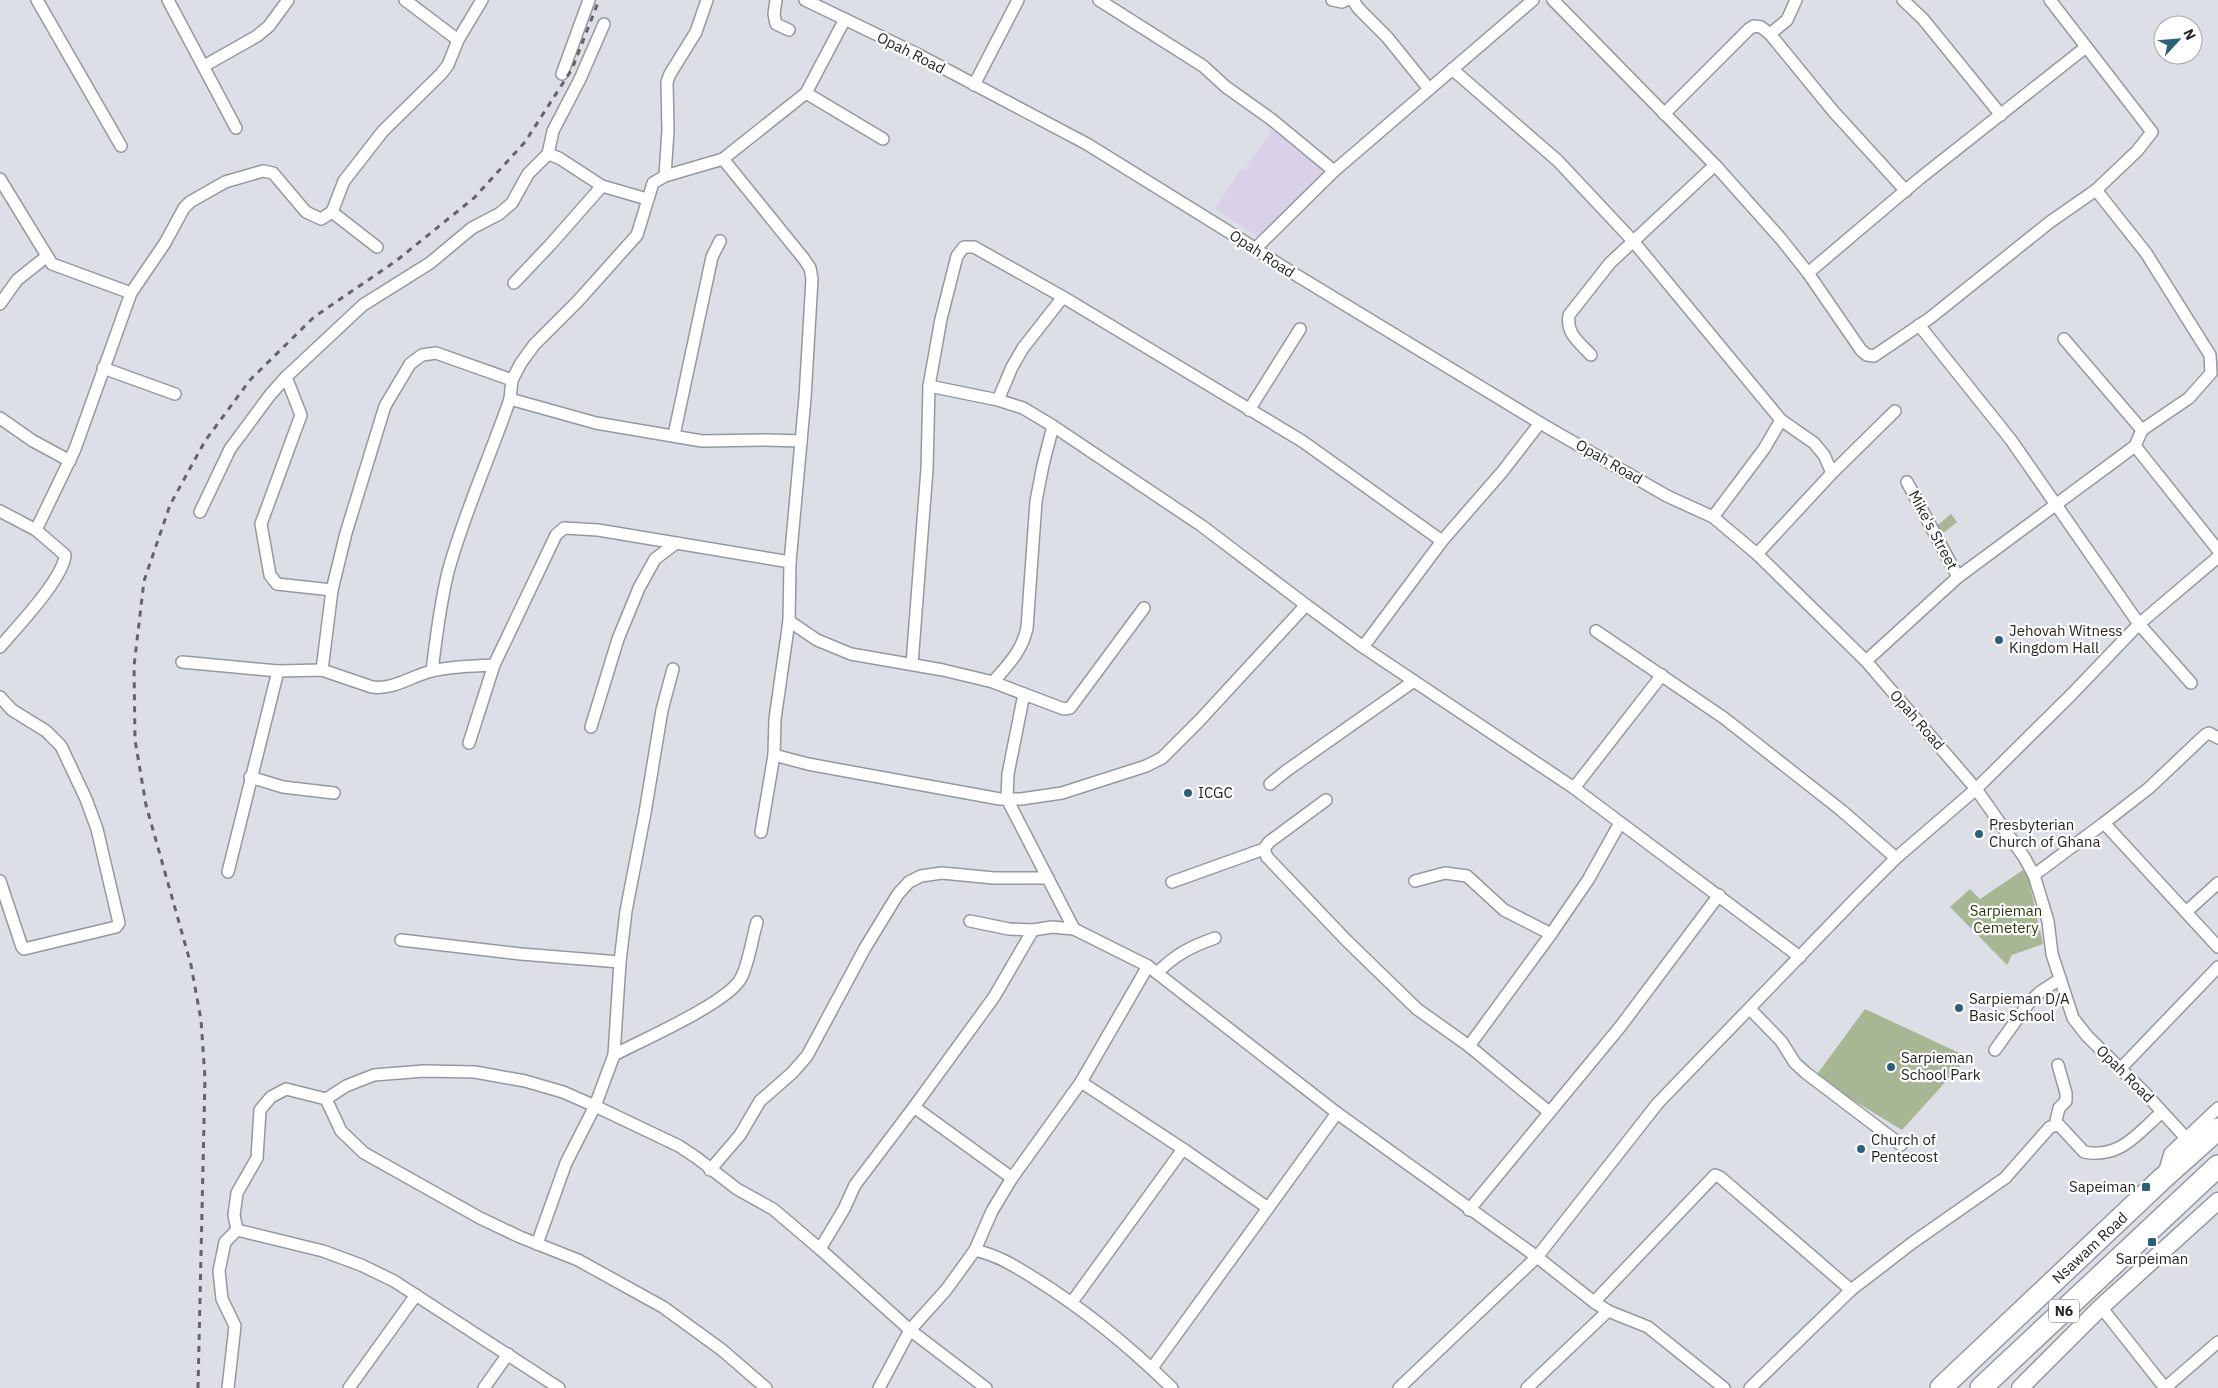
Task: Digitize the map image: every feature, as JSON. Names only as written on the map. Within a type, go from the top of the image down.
[{"type":"highway","name":"Nsawam Road","points":[[1941,1388],[2162,1179],[2191,1144],[2218,1130]]},
{"type":"highway","name":"Nsawam Road","points":[[1982,1388],[2218,1166]]},
{"type":"main road","points":[[2020,1388],[2101,1306],[2218,1202]]},
{"type":"street","points":[[37,0],[121,146]]},
{"type":"street","points":[[168,0],[236,128]]},
{"type":"street","points":[[204,66],[257,36],[269,26],[288,0]]},
{"type":"street","points":[[405,0],[458,40]]},
{"type":"street","points":[[36,530],[70,461],[131,293],[165,243],[184,208],[190,202],[225,182],[263,171],[273,173],[306,212],[321,219],[332,212],[344,181],[383,131],[448,65],[458,40],[482,0]]},
{"type":"street","points":[[562,74],[589,0]]},
{"type":"street","points":[[665,176],[668,130],[667,82],[696,32],[706,0]]},
{"type":"street","points":[[776,0],[774,14],[776,24],[788,30]]},
{"type":"street","name":"Opah Road","points":[[805,0],[1087,144],[1283,268],[1540,423],[1668,496],[1713,517],[1757,554],[1866,661],[1976,789],[2024,857],[2034,876],[2048,921],[2052,954],[2073,1018],[2086,1036],[2121,1068],[2191,1144]]},
{"type":"street","points":[[974,85],[1018,0]]},
{"type":"street","points":[[1099,0],[1197,61],[1226,87],[1271,120],[1334,171]]},
{"type":"street","points":[[1332,0],[1342,2],[1346,0]]},
{"type":"street","points":[[1353,0],[1429,89]]},
{"type":"street","points":[[1255,249],[1334,171],[1533,0]]},
{"type":"street","points":[[1554,0],[1715,165],[1808,273],[1861,350],[1866,355],[1874,356],[1919,325],[2050,222],[2096,190],[2137,151],[2152,132],[2050,0]]},
{"type":"street","points":[[1770,34],[1787,20],[1796,0]]},
{"type":"street","points":[[1903,0],[1923,19],[2001,115]]},
{"type":"street","points":[[432,670],[442,595],[448,571],[510,399],[512,380],[521,363],[534,345],[578,301],[637,235],[642,224],[647,199],[653,183],[665,176],[723,159],[806,93],[845,19]]},
{"type":"street","points":[[200,512],[230,449],[270,395],[286,377],[363,305],[430,263],[472,228],[499,214],[512,203],[528,174],[548,154],[553,131],[572,96],[604,24]]},
{"type":"street","points":[[1664,114],[1749,29],[1754,26],[1761,27],[1770,34],[1833,111],[1906,191]]},
{"type":"street","points":[[1808,273],[1906,191],[2086,47]]},
{"type":"street","points":[[1452,69],[1558,161],[1633,242],[1781,420],[1814,442],[1824,455],[1832,473]]},
{"type":"street","points":[[806,93],[883,139]]},
{"type":"street","points":[[548,154],[559,158],[602,186],[647,199]]},
{"type":"street","points":[[723,159],[810,268],[812,279],[801,442],[790,562],[789,621],[775,720],[774,755],[761,832]]},
{"type":"street","points":[[1591,355],[1571,334],[1568,325],[1569,315],[1610,263],[1715,165]]},
{"type":"street","points":[[0,179],[46,257],[58,268],[131,293]]},
{"type":"street","points":[[514,283],[552,244],[602,186]]},
{"type":"street","points":[[1866,661],[1958,577],[2135,446],[2142,430],[2189,398],[2211,373],[2210,356],[2146,253],[2096,190]]},
{"type":"street","points":[[332,212],[377,247]]},
{"type":"street","points":[[674,435],[712,257],[720,241]]},
{"type":"street","points":[[912,664],[927,469],[929,386],[941,319],[957,256],[964,247],[974,247],[1063,297],[1302,441],[1442,541]]},
{"type":"street","points":[[0,304],[17,280],[46,257]]},
{"type":"street","points":[[998,400],[1012,367],[1023,348],[1063,297]]},
{"type":"street","points":[[1919,325],[2011,440],[2139,624],[2191,682]]},
{"type":"street","points":[[1249,410],[1300,329]]},
{"type":"street","points":[[2064,339],[2142,430]]},
{"type":"street","points":[[322,670],[332,590],[348,524],[385,406],[410,364],[422,355],[436,352],[512,380]]},
{"type":"street","points":[[103,368],[175,394]]},
{"type":"street","points":[[286,377],[301,415],[261,524],[270,575],[277,584],[332,590]]},
{"type":"street","points":[[929,386],[998,400],[1023,408],[1053,426],[1202,526],[1362,647],[1574,788],[1800,957]]},
{"type":"street","points":[[510,399],[596,423],[702,441],[766,440],[801,442]]},
{"type":"street","points":[[1757,554],[1832,473],[1895,411]]},
{"type":"street","points":[[0,418],[33,441],[70,461]]},
{"type":"street","points":[[1713,517],[1764,449],[1781,420]]},
{"type":"street","points":[[1362,647],[1442,541],[1502,472],[1540,423]]},
{"type":"street","points":[[993,682],[1019,652],[1025,639],[1036,501],[1053,426]]},
{"type":"street","points":[[2135,446],[2218,550]]},
{"type":"street","name":"Mike's Street","points":[[1907,482],[1958,577]]},
{"type":"street","points":[[0,511],[36,530],[62,550],[65,555],[65,562],[51,585],[0,647]]},
{"type":"street","points":[[469,743],[494,664],[521,612],[556,535],[564,528],[598,530],[790,562]]},
{"type":"street","points":[[592,727],[618,639],[640,588],[655,559],[675,544]]},
{"type":"street","points":[[1399,1388],[1537,1257],[1658,1103],[1896,858],[1976,789],[2139,624],[2218,557]]},
{"type":"street","points":[[774,755],[842,770],[1007,799],[1062,793],[1146,766],[1162,758],[1200,720],[1306,605]]},
{"type":"street","points":[[789,621],[817,640],[851,654],[912,664],[993,682],[1064,709],[1070,708],[1144,608]]},
{"type":"street","points":[[1596,630],[1724,718],[1782,762],[1896,858]]},
{"type":"street","points":[[182,662],[278,671],[322,670],[372,688],[390,687],[432,670],[494,664]]},
{"type":"street","points":[[537,1244],[566,1163],[595,1106],[614,1055],[620,962],[626,911],[662,710],[673,669]]},
{"type":"street","points":[[228,872],[250,777],[278,671]]},
{"type":"street","points":[[1574,788],[1662,675]]},
{"type":"street","points":[[1270,784],[1414,681]]},
{"type":"street","points":[[1024,694],[1008,774],[1007,799],[1074,929]]},
{"type":"street","points":[[0,696],[12,710],[46,731],[60,746],[86,798],[96,828],[119,923],[116,927],[24,949],[0,881]]},
{"type":"street","points":[[2034,876],[2149,788],[2204,735],[2210,733],[2218,738]]},
{"type":"street","points":[[250,777],[283,787],[334,793]]},
{"type":"street","points":[[1172,882],[1264,849],[1269,842],[1326,800]]},
{"type":"street","points":[[1469,1046],[1588,880],[1620,823]]},
{"type":"street","points":[[2104,823],[2218,947]]},
{"type":"street","points":[[1264,849],[1267,857],[1345,939],[1417,1009],[1469,1046],[1549,1112]]},
{"type":"street","points":[[710,1170],[740,1134],[760,1101],[792,1073],[807,1056],[865,948],[898,894],[909,882],[921,876],[942,873],[994,878],[1048,878]]},
{"type":"street","points":[[1415,881],[1445,873],[1467,876],[1504,910],[1551,934]]},
{"type":"street","points":[[2186,912],[2218,883]]},
{"type":"street","points":[[1470,1210],[1620,1027],[1719,895]]},
{"type":"street","points":[[970,920],[1009,929],[1033,930],[1052,927],[1074,929],[1152,969],[1337,1113],[1537,1257],[1594,1302],[1608,1311],[1648,1327],[1724,1388]]},
{"type":"street","points":[[614,1055],[712,1004],[733,988],[741,977],[757,922]]},
{"type":"street","points":[[820,1249],[844,1209],[855,1185],[994,997],[1033,930]]},
{"type":"street","points":[[879,1388],[910,1330],[946,1290],[975,1250],[992,1211],[1012,1178],[1081,1082],[1152,969],[1188,948],[1215,938]]},
{"type":"street","points":[[401,940],[620,962]]},
{"type":"street","points":[[2121,1068],[2218,967]]},
{"type":"street","points":[[1995,1050],[2028,1004],[2040,992],[2060,980]]},
{"type":"street","points":[[1750,1008],[1781,1041],[1795,1063],[1806,1073],[1901,1145]]},
{"type":"street","points":[[2055,1125],[2059,1108],[2066,1101],[2066,1093],[2058,1065]]},
{"type":"street","points":[[237,1230],[234,1215],[237,1193],[257,1158],[260,1110],[271,1097],[286,1089],[326,1098],[346,1086],[374,1075],[424,1072],[475,1072],[525,1080],[563,1092],[679,1146],[737,1189],[772,1209],[820,1249],[910,1330],[986,1388]]},
{"type":"street","points":[[1081,1082],[1268,1208]]},
{"type":"street","points":[[326,1098],[342,1131],[364,1153],[480,1218],[578,1260],[663,1307],[722,1350],[766,1388]]},
{"type":"street","points":[[914,1107],[1012,1178]]},
{"type":"street","points":[[2191,1144],[2218,1108]]},
{"type":"street","points":[[1750,1388],[1851,1290],[1912,1243],[2005,1178],[2050,1127],[2059,1125],[2084,1152],[2105,1153],[2120,1149],[2162,1112]]},
{"type":"street","points":[[1152,1368],[1337,1113]]},
{"type":"street","points":[[1072,1302],[1183,1149]]},
{"type":"street","points":[[1594,1302],[1715,1175],[1720,1177],[1851,1290]]},
{"type":"street","points":[[237,1230],[323,1252],[361,1265],[394,1281],[559,1388]]},
{"type":"street","points":[[228,1388],[235,1326],[222,1299],[220,1271],[225,1242],[237,1230]]},
{"type":"street","points":[[975,1250],[996,1255],[1072,1302],[1152,1368],[1172,1388]]},
{"type":"street","points":[[350,1388],[416,1295]]},
{"type":"street","points":[[2101,1306],[2165,1388],[2218,1342]]},
{"type":"street","points":[[1528,1388],[1608,1311]]},
{"type":"street","points":[[484,1388],[508,1354]]},
{"type":"shaded area","points":[[1272,130],[1326,173],[1258,237],[1215,209],[1241,169],[1244,170]]},
{"type":"green space","points":[[1951,514],[1957,522],[1941,535],[1933,521],[1935,520],[1938,525]]},
{"type":"green space","name":"Sarpieman Cemetery","points":[[2026,868],[2043,944],[2012,955],[2007,965],[1950,907],[1970,889],[1980,899]]},
{"type":"green space","name":"Sarpieman School Park","points":[[1865,1009],[1968,1057],[1902,1130],[1815,1077]]},
{"type":"railway","points":[[198,1388],[205,1078],[201,1020],[191,965],[146,805],[135,740],[134,666],[144,581],[170,505],[205,441],[250,380],[314,317],[396,261],[474,198],[525,142],[572,69],[599,0]]},
{"type":"place","name":"Jehovah Witness Kingdom Hall","points":[[1999,640]]},
{"type":"place","name":"ICGC","points":[[1188,793]]},
{"type":"place","name":"Presbyterian Church of Ghana","points":[[1979,834]]},
{"type":"place","name":"Sarpieman D/A Basic School","points":[[1959,1008]]},
{"type":"place","name":"Sarpieman School Park","points":[[1891,1067]]},
{"type":"place","name":"Church of Pentecost","points":[[1861,1149]]},
{"type":"place","name":"Sapeiman","points":[[2146,1187]]},
{"type":"place","name":"Sarpeiman","points":[[2152,1242]]}]
